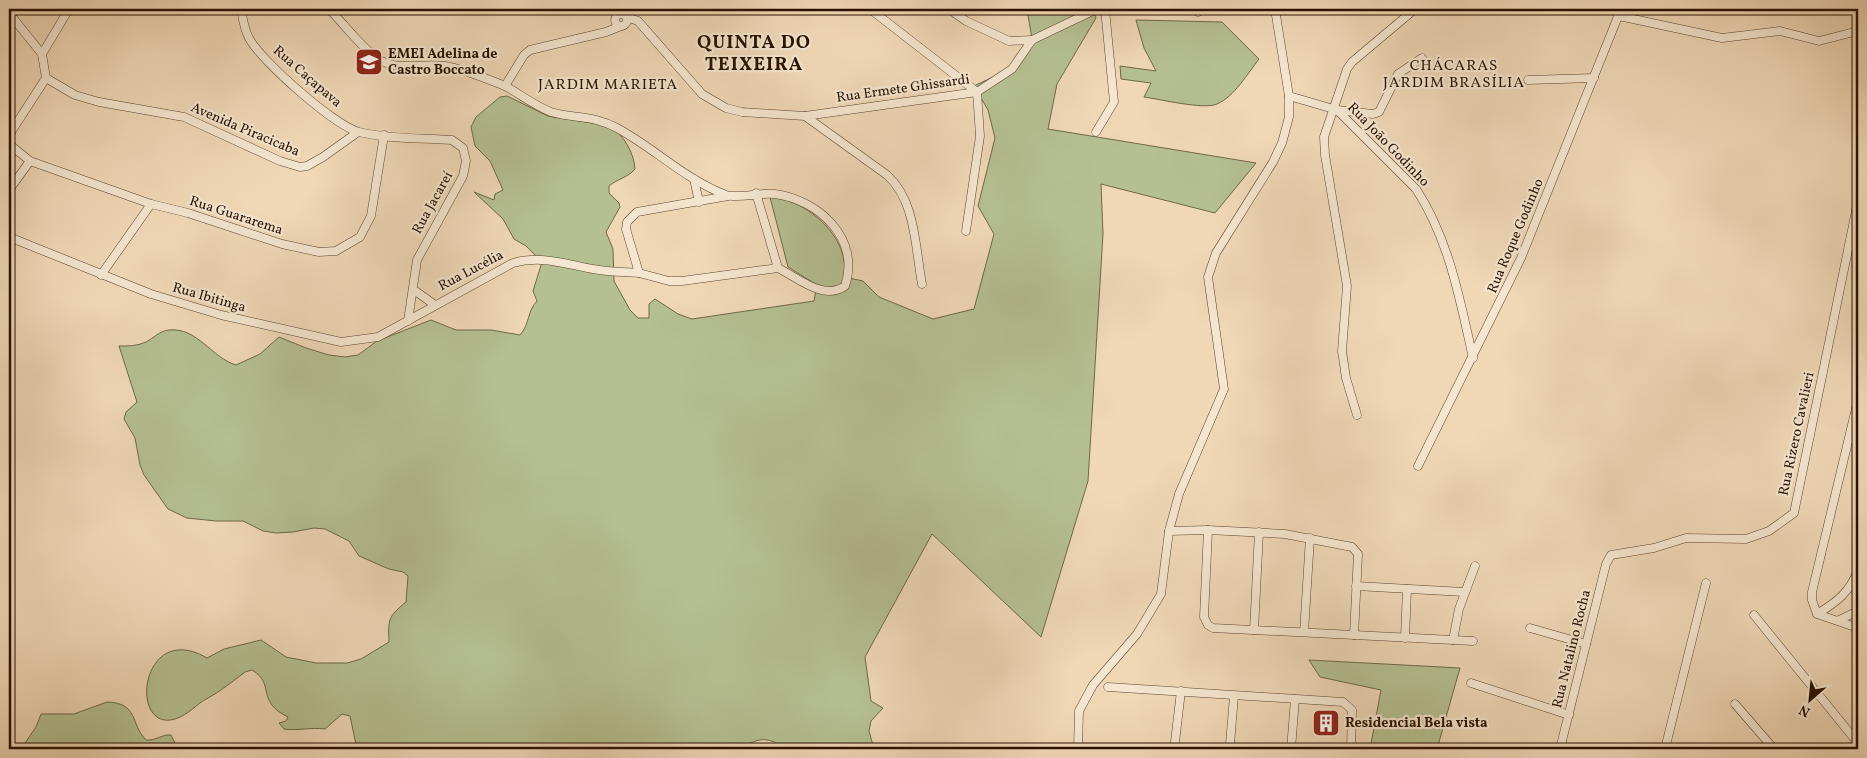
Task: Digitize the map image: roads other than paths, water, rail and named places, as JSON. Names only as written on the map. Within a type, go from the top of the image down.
[{"type":"street","points":[[42,54],[69,9]]},
{"type":"street","name":"Rua Caçapava","points":[[241,9],[244,29],[249,40],[276,71],[330,115],[358,132],[384,135]]},
{"type":"street","points":[[329,9],[377,58],[389,64],[400,67],[432,65],[450,67],[505,86],[551,112],[606,122],[694,178],[728,196]]},
{"type":"street","points":[[870,9],[977,92],[980,136],[966,231]]},
{"type":"street","points":[[949,9],[966,21],[1002,38],[1009,40],[1032,40]]},
{"type":"street","name":"Rua Ermete Ghissardi","points":[[623,17],[635,19],[702,94],[714,102],[742,112],[805,116],[977,92],[1012,69],[1032,40],[1097,9]]},
{"type":"street","points":[[1096,132],[1114,102],[1105,9]]},
{"type":"street","points":[[1078,749],[1079,711],[1093,685],[1138,634],[1161,594],[1169,531],[1184,478],[1224,389],[1209,290],[1211,264],[1273,162],[1282,143],[1289,117],[1289,96],[1275,9]]},
{"type":"street","points":[[1357,415],[1342,351],[1347,286],[1325,155],[1324,137],[1352,62],[1415,9]]},
{"type":"street","points":[[1620,12],[1722,38],[1780,31],[1818,41],[1858,31]]},
{"type":"street","name":"Rua Roque Godinho","points":[[1418,466],[1521,258],[1620,12]]},
{"type":"street","points":[[9,13],[42,54],[46,78],[9,135]]},
{"type":"street","points":[[505,86],[524,55],[530,50],[606,32],[623,17]]},
{"type":"street","points":[[1335,109],[1373,114],[1379,112],[1398,74],[1422,58]]},
{"type":"street","name":"Avenida Piracicaba","points":[[46,78],[75,95],[99,102],[184,117],[280,161],[300,167],[307,166],[323,157],[358,132]]},
{"type":"street","points":[[1528,80],[1594,78]]},
{"type":"street","name":"Rua João Godinho","points":[[1289,96],[1335,109],[1404,175],[1425,202],[1441,236],[1457,287],[1473,358]]},
{"type":"street","points":[[805,116],[887,174],[898,186],[907,202],[922,284]]},
{"type":"street","name":"Rua Guararema","points":[[9,144],[30,161],[150,204],[216,221],[282,244],[319,252],[336,251],[360,237],[371,216],[384,135]]},
{"type":"street","name":"Rua Jacareí","points":[[384,135],[452,140],[463,148],[466,161],[463,176],[417,260],[408,321]]},
{"type":"street","points":[[9,190],[30,161]]},
{"type":"street","points":[[694,178],[699,202]]},
{"type":"street","points":[[640,273],[626,229],[631,216],[637,212],[728,196],[756,193],[775,194],[794,199],[821,214],[840,235],[847,248],[850,261],[845,286],[839,290],[829,292],[818,289],[778,268],[756,193]]},
{"type":"street","name":"Rua Rizero Cavalieri","points":[[1611,555],[1654,548],[1686,538],[1746,539],[1769,531],[1794,513],[1858,202]]},
{"type":"street","points":[[101,275],[150,204]]},
{"type":"street","name":"Rua Ibitinga","points":[[9,237],[151,294],[221,315],[342,342],[378,337],[408,321]]},
{"type":"street","name":"Rua Lucélia","points":[[408,321],[513,263],[529,259],[544,258],[594,270],[640,273],[669,281],[682,281],[778,268]]},
{"type":"street","points":[[414,290],[435,305]]},
{"type":"street","points":[[1817,614],[1812,600],[1812,592],[1858,400]]},
{"type":"street","points":[[1208,530],[1204,617],[1205,622],[1213,628],[1472,641]]},
{"type":"street","points":[[1169,531],[1259,532],[1310,538],[1355,548],[1358,554],[1354,635]]},
{"type":"street","points":[[1254,630],[1259,532]]},
{"type":"street","points":[[1304,632],[1310,538]]},
{"type":"street","name":"Rua Natalino Rocha","points":[[1560,749],[1606,564],[1611,555]]},
{"type":"street","points":[[1453,640],[1464,592],[1475,566]]},
{"type":"street","points":[[1817,614],[1843,597],[1854,581],[1858,570]]},
{"type":"street","points":[[1665,749],[1706,584]]},
{"type":"street","points":[[1356,586],[1464,592]]},
{"type":"street","points":[[1405,638],[1407,589]]},
{"type":"street","points":[[1839,620],[1858,611]]},
{"type":"street","points":[[1817,614],[1858,628]]},
{"type":"street","points":[[1754,615],[1857,743]]},
{"type":"street","points":[[1530,628],[1586,644]]},
{"type":"street","points":[[1471,683],[1569,715]]},
{"type":"street","points":[[1108,686],[1347,704],[1352,715],[1351,749]]},
{"type":"street","points":[[1175,742],[1181,691]]},
{"type":"street","points":[[1230,744],[1234,696]]},
{"type":"street","points":[[1291,749],[1295,699]]},
{"type":"street","points":[[1736,704],[1774,749]]},
{"type":"place","name":"EMEI Adelina de Castro Boccato","points":[[369,62]]},
{"type":"place","name":"Residencial Bela vista","points":[[1326,723]]},
{"type":"district","name":"QUINTA DO TEIXEIRA","points":[[754,54]]},
{"type":"district","name":"CHÁCARAS JARDIM BRASÍLIA","points":[[1454,74]]},
{"type":"district","name":"JARDIM MARIETA","points":[[608,85]]}]
